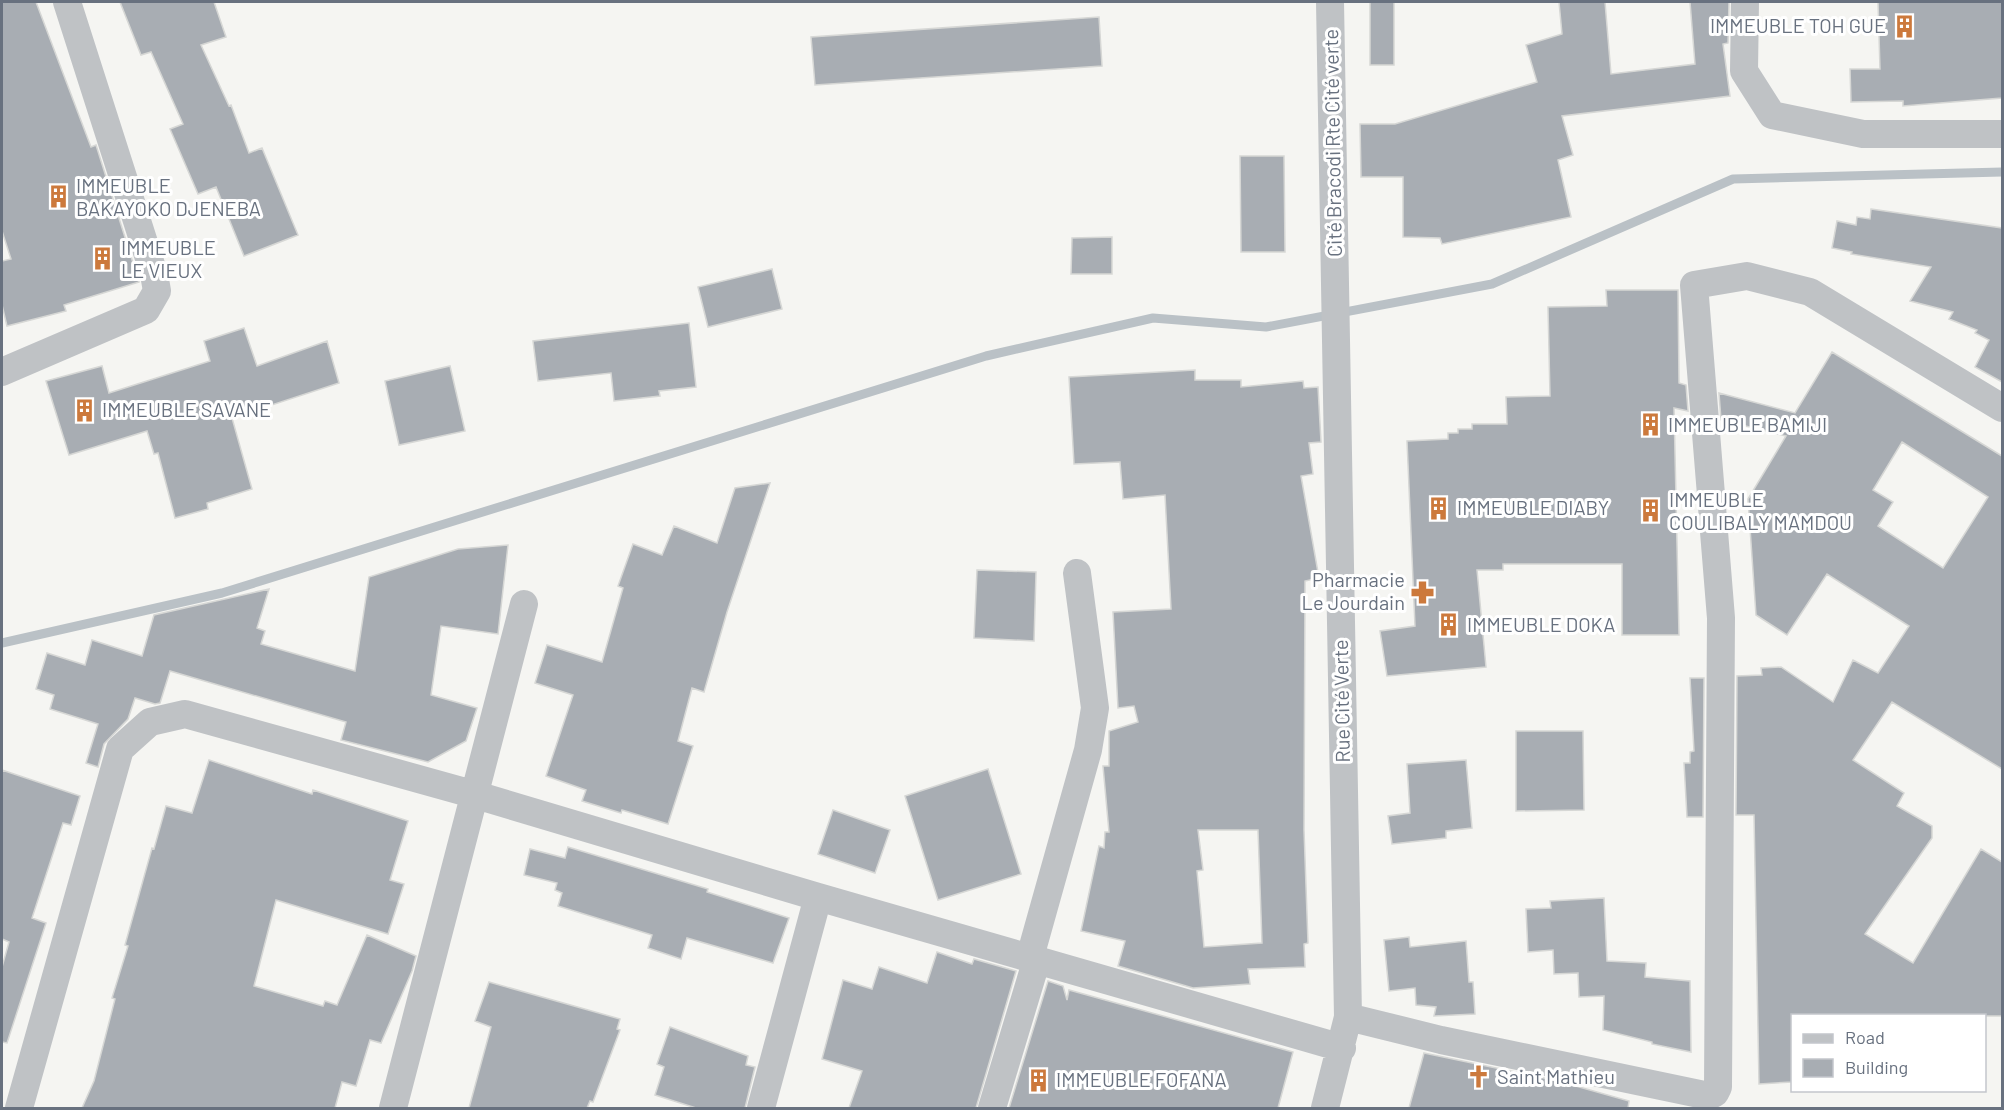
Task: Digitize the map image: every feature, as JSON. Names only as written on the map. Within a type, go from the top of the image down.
[{"type":"street","points":[[2,372],[146,310],[157,291],[154,274],[67,2]]},
{"type":"street","name":"Cité Bracodi Rte Cité verte","points":[[1330,2],[1336,353]]},
{"type":"street","points":[[1745,2],[1744,71],[1773,115],[1863,134],[2002,134]]},
{"type":"street","points":[[1348,1017],[1452,1042],[1709,1096],[1715,1093],[1718,1087],[1721,618],[1694,285],[1747,276],[1810,292],[2002,408]]},
{"type":"street","name":"Rue Cité Verte","points":[[1325,1108],[1348,1017],[1336,353]]},
{"type":"street","points":[[992,1108],[1083,772],[1095,708],[1077,573]]},
{"type":"street","points":[[393,1108],[524,604]]},
{"type":"street","points":[[19,1108],[120,749],[150,722],[185,714],[476,795],[818,897],[1342,1048]]},
{"type":"street","points":[[761,1108],[818,897]]},
{"type":"building","points":[[2,2],[36,2],[91,147],[96,145],[139,282],[64,305],[66,311],[7,326],[2,305],[2,261],[11,259],[2,231]]},
{"type":"building","points":[[120,2],[214,2],[226,37],[201,45],[229,106],[231,105],[249,153],[262,148],[298,235],[244,256],[216,187],[198,194],[170,129],[183,124],[151,52],[141,55]]},
{"type":"building","points":[[1370,2],[1394,2],[1394,65],[1370,65]]},
{"type":"building","points":[[1559,2],[1605,2],[1611,74],[1695,64],[1690,2],[1729,2],[1728,43],[1723,44],[1730,96],[1562,116],[1573,155],[1558,160],[1571,217],[1442,244],[1440,238],[1403,237],[1403,177],[1361,177],[1360,124],[1395,124],[1537,82],[1526,45],[1562,34]]},
{"type":"building","points":[[1878,2],[2002,2],[2002,98],[1903,106],[1903,101],[1851,102],[1850,69],[1880,69]]},
{"type":"building","points":[[1099,17],[1102,66],[815,85],[811,37]]},
{"type":"building","points":[[1240,156],[1284,156],[1285,252],[1241,252]]},
{"type":"building","points":[[1871,209],[2002,228],[2002,382],[1975,367],[1989,340],[1975,333],[1977,330],[1949,319],[1953,312],[1910,301],[1931,267],[1851,254],[1852,252],[1832,248],[1837,221],[1856,225],[1857,217],[1870,219]]},
{"type":"building","points":[[1112,237],[1112,274],[1071,274],[1072,238]]},
{"type":"building","points":[[772,269],[782,309],[708,327],[698,287]]},
{"type":"building","points":[[1606,290],[1678,290],[1679,383],[1686,385],[1688,411],[1674,408],[1679,635],[1622,635],[1622,564],[1503,564],[1503,570],[1477,570],[1486,667],[1387,676],[1380,631],[1415,626],[1407,441],[1448,439],[1448,433],[1458,433],[1458,429],[1472,429],[1472,424],[1507,424],[1506,397],[1550,396],[1548,307],[1607,306]]},
{"type":"building","points":[[689,323],[696,387],[659,391],[660,396],[614,401],[611,373],[538,381],[533,341]]},
{"type":"building","points":[[244,328],[257,366],[327,341],[339,383],[232,418],[252,489],[207,503],[208,509],[175,518],[158,453],[154,454],[147,431],[69,455],[46,381],[102,366],[109,393],[210,361],[204,341]]},
{"type":"building","points":[[1832,352],[2002,456],[2002,769],[1892,702],[1853,760],[1904,793],[1897,806],[1932,826],[1932,838],[1865,934],[1913,963],[1981,849],[2002,862],[2002,1016],[1986,1016],[1986,1014],[1791,1014],[1791,1082],[1759,1084],[1754,815],[1736,815],[1737,676],[1762,675],[1761,668],[1781,667],[1833,702],[1853,660],[1878,673],[1909,626],[1827,574],[1787,635],[1756,615],[1748,499],[1786,436],[1721,420],[1719,393],[1795,413]],"holes":[[[1902,442],[1988,497],[1943,568],[1878,526],[1893,502],[1873,490]]]},
{"type":"building","points":[[450,366],[465,431],[399,445],[385,381]]},
{"type":"building","points":[[1195,370],[1195,380],[1241,380],[1241,387],[1303,381],[1304,388],[1318,387],[1321,442],[1309,443],[1313,474],[1301,476],[1319,578],[1305,581],[1304,830],[1308,943],[1304,944],[1305,967],[1248,969],[1250,984],[1193,988],[1118,966],[1125,941],[1081,931],[1099,846],[1104,848],[1105,832],[1109,832],[1103,766],[1109,766],[1109,731],[1138,722],[1134,706],[1118,708],[1113,612],[1171,609],[1165,495],[1123,499],[1120,462],[1074,464],[1069,377]],"holes":[[[1198,830],[1258,830],[1262,943],[1204,947],[1197,871],[1203,870]]]},
{"type":"building","points":[[770,483],[727,612],[704,692],[692,688],[678,741],[693,746],[668,824],[582,801],[586,790],[546,776],[573,695],[535,683],[547,645],[602,662],[623,588],[618,586],[633,544],[662,555],[674,526],[717,543],[735,488]]},
{"type":"building","points":[[508,545],[498,634],[441,626],[431,695],[477,708],[466,741],[428,762],[341,740],[346,722],[170,671],[160,703],[155,704],[135,698],[128,719],[104,744],[98,767],[86,763],[98,724],[50,709],[54,695],[36,689],[47,653],[85,665],[92,640],[142,656],[154,615],[269,589],[257,628],[265,631],[261,644],[355,671],[369,577],[458,549]]},
{"type":"building","points":[[977,570],[1036,572],[1034,641],[974,638]]},
{"type":"building","points":[[1690,678],[1704,678],[1703,817],[1687,817],[1684,763],[1690,763],[1690,752],[1694,751]]},
{"type":"building","points":[[1516,731],[1583,731],[1584,810],[1516,811]]},
{"type":"building","points":[[209,760],[312,794],[313,790],[408,821],[390,880],[404,884],[388,934],[276,900],[254,986],[323,1006],[325,1001],[337,1005],[367,935],[416,956],[412,971],[381,1043],[370,1040],[356,1086],[342,1082],[335,1108],[82,1108],[94,1081],[115,999],[112,998],[128,946],[125,945],[166,806],[192,813]]},
{"type":"building","points":[[1466,760],[1472,828],[1446,831],[1446,838],[1392,844],[1388,816],[1410,813],[1407,764]]},
{"type":"building","points":[[988,769],[1021,874],[938,900],[905,796]]},
{"type":"building","points":[[2,770],[80,796],[71,825],[63,823],[32,918],[46,923],[7,1043],[2,1042],[2,967],[9,942],[2,939]]},
{"type":"building","points":[[833,810],[890,830],[875,873],[818,854]]},
{"type":"building","points":[[568,847],[708,889],[707,892],[789,918],[773,963],[687,938],[681,959],[648,948],[652,935],[558,906],[562,893],[555,890],[557,883],[524,875],[530,849],[565,858]]},
{"type":"building","points":[[1604,898],[1607,961],[1646,963],[1645,977],[1690,981],[1691,1052],[1603,1030],[1604,996],[1579,997],[1578,973],[1554,974],[1553,950],[1528,952],[1526,909],[1551,908],[1550,901]]},
{"type":"building","points":[[1409,937],[1410,947],[1466,941],[1469,982],[1473,982],[1475,1014],[1434,1016],[1436,1007],[1416,1005],[1415,988],[1389,991],[1384,940]]},
{"type":"building","points":[[937,952],[972,964],[974,959],[1016,971],[976,1108],[849,1108],[862,1071],[822,1059],[843,980],[872,989],[879,967],[927,983]]},
{"type":"building","points":[[1048,981],[1063,986],[1067,1000],[1069,990],[1293,1052],[1278,1108],[1009,1108]]},
{"type":"building","points":[[489,982],[620,1019],[617,1029],[620,1030],[593,1102],[590,1101],[587,1108],[469,1108],[491,1027],[475,1021]]},
{"type":"building","points":[[670,1027],[748,1056],[746,1065],[755,1067],[745,1108],[696,1108],[655,1095],[664,1067],[657,1064]]},
{"type":"building","name":"Saint Mathieu","points":[[1424,1053],[1558,1081],[1629,1101],[1628,1108],[1409,1108]]},
{"type":"waterway","points":[[2,643],[222,593],[986,356],[1153,318],[1266,327],[1492,284],[1733,179],[2002,172]]},
{"type":"place","name":"IMMEUBLE TOH GUE","points":[[1904,26]]},
{"type":"place","name":"IMMEUBLE BAKAYOKO DJENEBA","points":[[58,197]]},
{"type":"place","name":"IMMEUBLE LE VIEUX","points":[[103,259]]},
{"type":"place","name":"IMMEUBLE SAVANE","points":[[84,410]]},
{"type":"place","name":"IMMEUBLE BAMIJI","points":[[1650,425]]},
{"type":"place","name":"IMMEUBLE DIABY","points":[[1439,508]]},
{"type":"place","name":"IMMEUBLE COULIBALY MAMDOU","points":[[1651,511]]},
{"type":"place","name":"Pharmacie Le Jourdain","points":[[1423,592]]},
{"type":"place","name":"IMMEUBLE DOKA","points":[[1449,625]]},
{"type":"place","name":"Saint Mathieu","points":[[1479,1077]]},
{"type":"place","name":"IMMEUBLE FOFANA","points":[[1038,1080]]}]
